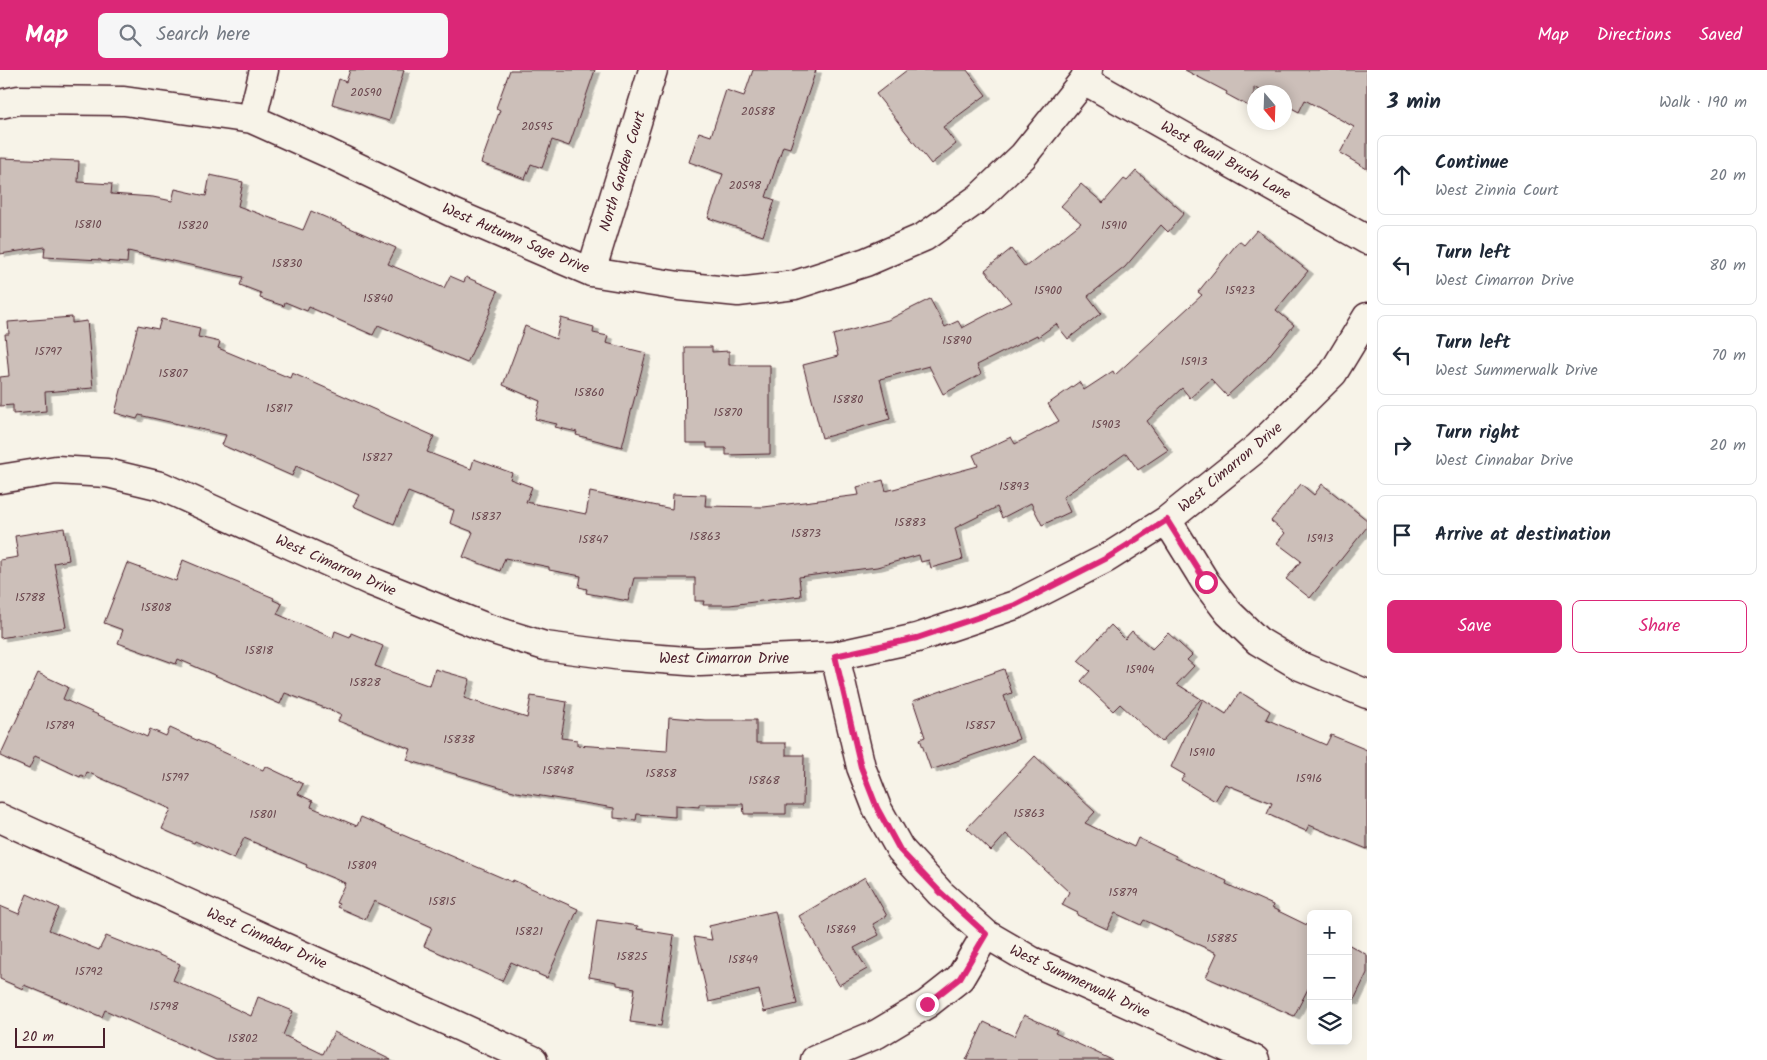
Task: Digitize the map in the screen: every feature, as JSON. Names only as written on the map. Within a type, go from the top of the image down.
[{"type":"street","points":[[252,119],[264,70]]},
{"type":"street","name":"North Garden Court","points":[[591,272],[653,70]]},
{"type":"street","name":"West Autumn Sage Drive","points":[[0,104],[19,100],[124,100],[252,119],[328,152],[451,212],[591,272],[679,286],[738,292],[794,285],[866,262],[924,237],[979,198],[1023,156],[1086,75]]},
{"type":"street","name":"West Quail Brush Lane","points":[[1086,75],[1367,240]]},
{"type":"street","name":"West Cimarron Drive","points":[[0,479],[56,470],[107,473],[160,486],[370,581],[487,628],[545,646],[622,656],[700,662],[835,656],[917,638],[1015,605],[1107,558],[1167,520],[1258,447],[1333,373],[1367,317]]},
{"type":"street","points":[[1167,520],[1206,582],[1229,613],[1258,641],[1300,666],[1367,694]]},
{"type":"street","name":"West Summerwalk Drive","points":[[835,656],[861,767],[877,808],[900,850],[940,892],[986,934],[1032,961],[1255,1060]]},
{"type":"street","name":"West Cinnabar Drive","points":[[0,818],[533,1060]]},
{"type":"street","points":[[815,1060],[876,1034],[927,1004],[960,978],[986,934]]},
{"type":"building","points":[[350,70],[404,70],[389,121],[332,104],[339,79],[346,82]]},
{"type":"building","points":[[510,70],[595,70],[569,146],[552,140],[542,168],[531,164],[525,179],[481,163],[500,110],[496,108]]},
{"type":"building","points":[[753,70],[816,70],[790,148],[783,146],[766,197],[775,200],[763,236],[708,218],[723,174],[689,162],[699,132],[711,136],[726,90],[744,96]]},
{"type":"building","points":[[907,70],[967,70],[986,95],[943,127],[956,144],[931,164],[876,94]]},
{"type":"building","points":[[1185,70],[1367,70],[1367,169],[1340,153],[1354,127],[1305,100],[1299,112],[1292,108],[1292,85],[1247,85],[1247,105],[1226,94],[1227,92]]},
{"type":"building","points":[[0,158],[79,161],[78,182],[112,184],[111,194],[153,197],[172,201],[175,189],[206,196],[210,175],[243,182],[238,206],[303,230],[311,211],[396,248],[388,264],[444,288],[450,276],[464,282],[466,277],[498,291],[467,363],[378,325],[373,335],[309,307],[307,311],[285,302],[284,306],[260,298],[261,293],[240,285],[243,277],[128,251],[127,263],[44,257],[45,247],[0,254]]},
{"type":"building","points":[[1136,171],[1184,213],[1168,232],[1161,225],[1125,267],[1088,296],[1101,313],[1068,339],[1056,324],[1038,337],[1037,335],[977,365],[981,374],[943,394],[929,366],[880,379],[890,419],[822,438],[803,365],[838,356],[833,335],[888,320],[930,299],[945,327],[958,321],[962,328],[1011,302],[985,270],[1011,249],[1025,267],[1081,223],[1061,206],[1081,184],[1103,203],[1124,179],[1127,181]]},
{"type":"building","points":[[1257,230],[1308,271],[1276,310],[1294,325],[1264,362],[1227,396],[1211,379],[1190,398],[1182,388],[1147,421],[1168,450],[1138,470],[1126,453],[1063,497],[1070,512],[1042,525],[1031,503],[1002,518],[997,507],[955,528],[963,559],[931,568],[929,560],[921,562],[919,555],[877,567],[799,577],[801,596],[730,605],[703,605],[704,601],[695,601],[695,578],[634,578],[628,601],[586,593],[587,589],[579,587],[581,576],[549,570],[549,567],[505,558],[500,571],[463,557],[473,532],[450,523],[454,510],[408,492],[394,524],[353,506],[359,495],[296,466],[292,476],[222,445],[226,435],[139,415],[137,419],[115,413],[138,325],[158,329],[161,319],[200,328],[198,337],[220,342],[218,348],[290,378],[292,373],[434,436],[427,452],[471,469],[474,459],[512,473],[510,479],[532,487],[526,502],[586,514],[590,492],[672,509],[673,494],[706,495],[705,506],[764,507],[859,495],[857,487],[883,480],[886,491],[978,466],[973,455],[1011,437],[1015,444],[1059,421],[1048,404],[1079,382],[1084,390],[1113,371],[1115,375],[1202,295],[1198,292],[1239,241],[1244,245]]},
{"type":"building","points":[[72,317],[72,323],[87,321],[93,388],[45,392],[46,411],[13,414],[13,405],[0,406],[0,377],[9,376],[5,334],[9,334],[8,322]]},
{"type":"building","points":[[561,318],[594,327],[593,333],[608,336],[606,343],[646,353],[622,447],[576,435],[577,432],[555,427],[557,424],[535,419],[540,401],[503,385],[525,326],[556,339]]},
{"type":"building","points":[[685,347],[712,347],[712,352],[729,351],[729,365],[770,365],[770,454],[726,455],[726,448],[707,448],[707,443],[686,443]]},
{"type":"building","points":[[1301,484],[1314,495],[1322,484],[1367,520],[1367,527],[1310,598],[1286,579],[1301,561],[1277,543],[1285,533],[1271,521]]},
{"type":"building","points":[[64,528],[69,560],[54,563],[66,627],[0,638],[0,560],[18,557],[15,536]]},
{"type":"building","points":[[183,560],[274,598],[273,600],[282,604],[277,614],[333,638],[335,631],[350,637],[351,633],[383,646],[375,666],[430,686],[435,669],[470,679],[464,698],[527,718],[531,696],[567,702],[561,738],[577,740],[577,745],[667,751],[669,717],[705,720],[756,720],[756,743],[786,743],[786,755],[804,755],[803,805],[786,805],[786,814],[744,814],[743,804],[699,804],[699,807],[675,805],[675,817],[637,814],[636,820],[614,818],[614,808],[517,792],[407,760],[411,749],[338,721],[341,714],[285,693],[280,704],[178,659],[176,664],[118,643],[123,630],[104,623],[127,563],[176,581]]},
{"type":"building","points":[[1111,625],[1125,639],[1132,631],[1152,649],[1168,633],[1192,655],[1187,660],[1194,666],[1177,684],[1201,699],[1161,742],[1120,704],[1113,711],[1081,681],[1090,671],[1078,661]]},
{"type":"building","points":[[1004,669],[1012,693],[1004,696],[1019,739],[931,770],[920,739],[925,737],[913,701]]},
{"type":"building","points":[[38,673],[68,687],[63,699],[147,737],[150,729],[166,736],[170,728],[263,770],[265,766],[303,784],[298,794],[313,801],[311,807],[357,826],[361,817],[578,909],[547,978],[511,962],[502,981],[424,946],[432,927],[374,901],[365,919],[337,907],[339,904],[336,903],[345,883],[306,867],[307,865],[244,838],[234,859],[195,841],[194,843],[162,829],[171,809],[87,772],[85,777],[81,775],[80,777],[35,756],[29,769],[0,756]]},
{"type":"building","points":[[1240,692],[1270,711],[1266,719],[1326,745],[1331,735],[1367,750],[1367,849],[1309,825],[1306,831],[1267,814],[1272,803],[1225,784],[1215,801],[1181,780],[1185,775],[1171,767],[1203,699],[1226,714]]},
{"type":"building","points":[[1035,756],[1095,812],[1085,823],[1134,847],[1138,838],[1176,856],[1175,858],[1227,881],[1226,884],[1273,905],[1272,908],[1307,925],[1307,991],[1294,1016],[1206,977],[1217,953],[1144,920],[1141,925],[1115,913],[1107,929],[1077,915],[1078,913],[1062,905],[1069,892],[1006,834],[991,851],[967,828]]},
{"type":"building","points":[[865,877],[887,916],[873,924],[879,935],[854,948],[867,969],[839,985],[799,916]]},
{"type":"building","points":[[27,894],[59,908],[49,930],[99,950],[106,936],[149,953],[150,951],[180,964],[173,980],[251,1016],[258,997],[293,1011],[283,1035],[323,1054],[334,1032],[391,1060],[216,1060],[105,1010],[102,1017],[24,985],[23,989],[0,979],[0,906],[19,914]]},
{"type":"building","points":[[775,911],[797,1004],[764,1012],[759,990],[709,1002],[694,937],[712,940],[709,926]]},
{"type":"building","points":[[597,920],[638,926],[637,929],[674,935],[661,1026],[630,1022],[635,988],[617,985],[617,982],[589,977]]},
{"type":"building","points":[[1352,946],[1367,955],[1367,973],[1353,1002]]},
{"type":"building","points":[[1024,1015],[1057,1030],[1055,1033],[1112,1060],[966,1060],[984,1022],[1014,1036]]},
{"type":"route","points":[[927,1004],[960,978],[986,934],[940,892],[900,850],[877,808],[861,767],[835,656],[917,638],[1015,605],[1107,558],[1167,520],[1206,582]]}]
